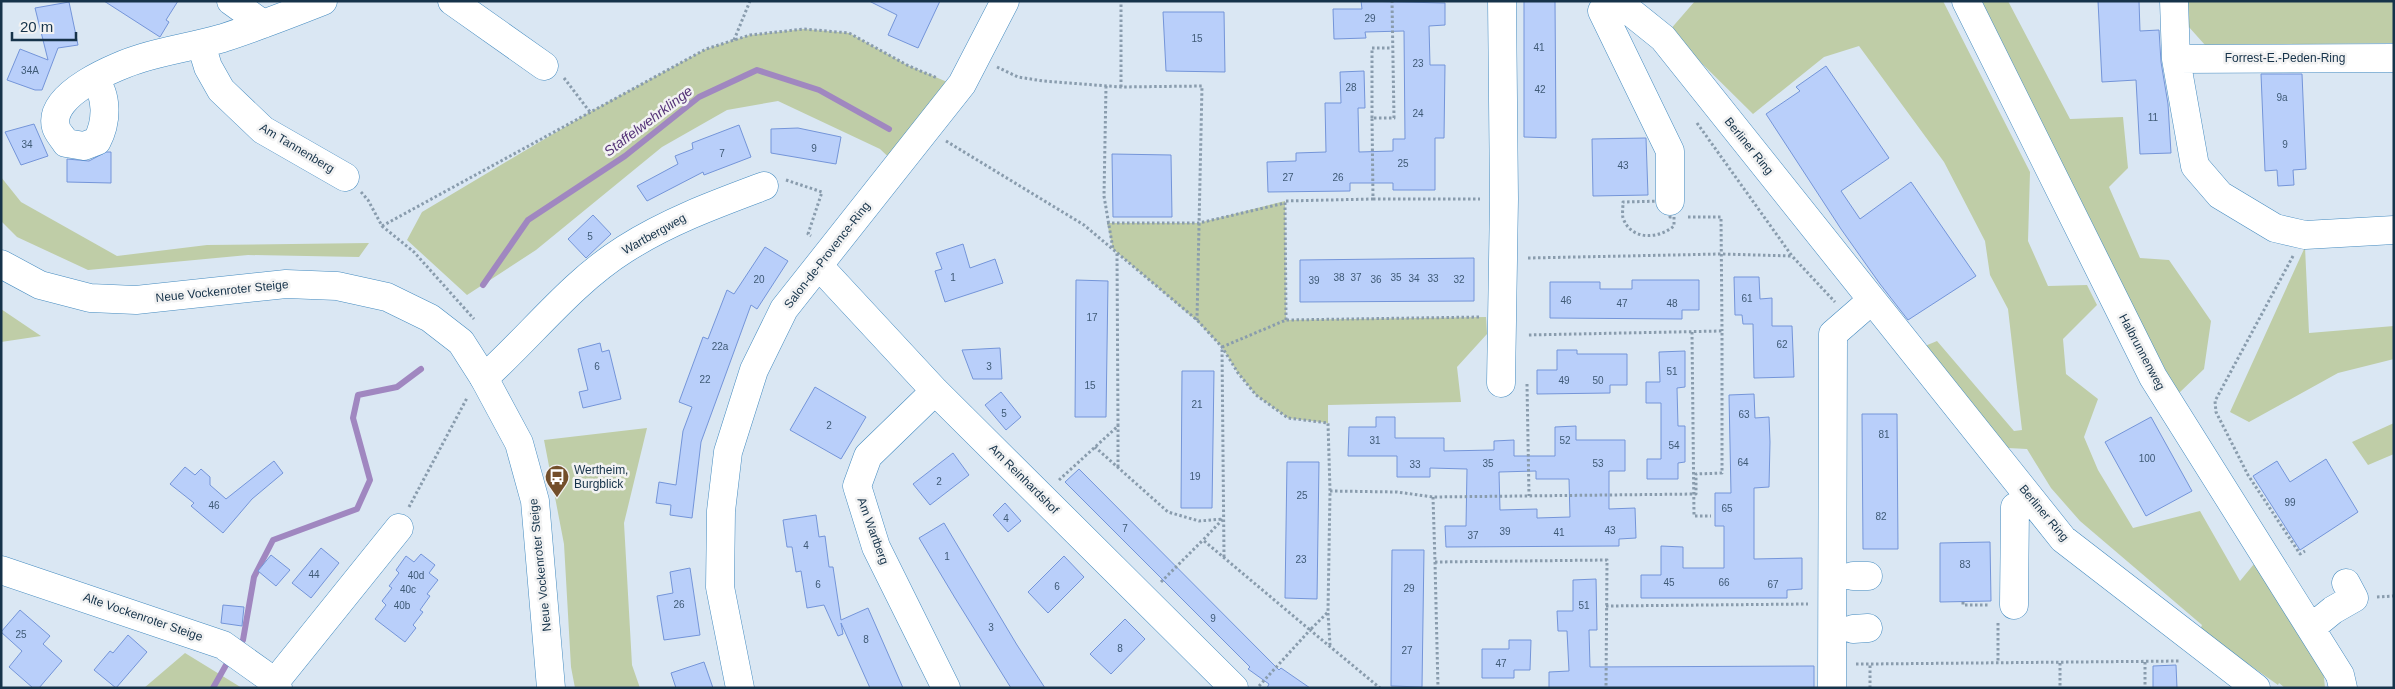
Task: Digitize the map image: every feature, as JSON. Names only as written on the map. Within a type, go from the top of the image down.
[{"type":"street","points":[[232,1],[263,24]]},
{"type":"street","points":[[94,79],[141,58],[201,44],[263,24],[323,1]]},
{"type":"street","points":[[452,1],[544,66]]},
{"type":"street","name":"Salon-de-Provence-Ring","points":[[740,688],[720,587],[721,511],[728,452],[758,361],[784,309],[818,252],[959,88],[1005,1]]},
{"type":"street","points":[[1501,383],[1504,199],[1502,1]]},
{"type":"street","name":"Halbrunnenweg","points":[[1966,1],[2153,377],[2340,675],[2343,688]]},
{"type":"street","points":[[2174,1],[2176,59],[2195,166],[2220,195],[2275,228],[2305,235],[2394,230]]},
{"type":"street","points":[[1609,6],[1670,151],[1670,206]]},
{"type":"street","name":"Berliner Ring","points":[[1609,6],[1663,38],[2063,539],[2256,688]]},
{"type":"street","name":"Am Tannenberg","points":[[201,44],[208,67],[221,90],[263,130],[346,177]]},
{"type":"street","name":"Forrest-E.-Peden-Ring","points":[[2176,59],[2394,58]]},
{"type":"street","name":"Wartbergweg","points":[[484,378],[517,349],[543,320],[582,283],[625,249],[694,212],[764,186]]},
{"type":"street","name":"Am Reinhardshof","points":[[818,252],[935,391],[1234,688]]},
{"type":"street","name":"Neue Vockenroter Steige","points":[[1,264],[40,285],[90,298],[136,300],[286,284],[337,286],[387,297],[430,318],[461,342],[484,378],[518,443],[535,501],[551,688]]},
{"type":"street","points":[[1832,688],[1833,334],[1872,300]]},
{"type":"street","name":"Am Wartberg","points":[[935,391],[868,456],[857,486],[876,547],[946,688]]},
{"type":"street","points":[[2006,609],[2015,507]]},
{"type":"street","name":"Alte Vockenroter Steige","points":[[1,570],[224,645],[277,685],[399,528]]},
{"type":"street","points":[[2311,628],[2333,610],[2354,598],[2346,584]]},
{"type":"path","points":[[734,40],[750,1]]},
{"type":"path","points":[[1120,87],[1121,1]]},
{"type":"path","points":[[1372,118],[1394,118],[1392,1]]},
{"type":"path","points":[[382,226],[706,49],[750,35],[804,29],[849,33],[907,64],[959,88]]},
{"type":"path","points":[[1373,199],[1372,48],[1392,48]]},
{"type":"path","points":[[992,64],[1018,77],[1120,87],[1202,86],[1197,320]]},
{"type":"path","points":[[1106,86],[1104,196],[1113,249]]},
{"type":"path","points":[[579,97],[590,112]]},
{"type":"path","points":[[1692,116],[1792,256],[1851,318]]},
{"type":"path","points":[[943,139],[1084,225],[1197,320],[1222,347],[1238,374],[1256,395],[1288,418],[1328,424],[1330,491],[1328,612],[1330,645]]},
{"type":"path","points":[[346,177],[368,200],[382,226],[414,252],[474,319]]},
{"type":"path","points":[[764,186],[783,179],[822,192],[808,234],[818,252]]},
{"type":"path","points":[[1108,223],[1199,223],[1285,203],[1285,201],[1486,199]]},
{"type":"path","points":[[1632,230],[1623,219],[1622,202],[1670,206],[1721,217],[1722,330]]},
{"type":"path","points":[[1285,203],[1286,320]]},
{"type":"path","points":[[2297,248],[2215,400],[2216,412],[2248,475],[2300,554],[2305,551]]},
{"type":"path","points":[[1118,253],[1118,468]]},
{"type":"path","points":[[1528,258],[1721,254],[1792,256]]},
{"type":"path","points":[[1222,347],[1286,320],[1486,316]]},
{"type":"path","points":[[1527,335],[1722,331],[1722,474],[1696,474],[1696,494],[1694,494]]},
{"type":"path","points":[[1692,332],[1694,516],[1711,516]]},
{"type":"path","points":[[1222,347],[1224,558]]},
{"type":"path","points":[[399,528],[463,402],[484,378]]},
{"type":"path","points":[[1118,426],[1095,448],[1168,512],[1199,521],[1224,519]]},
{"type":"path","points":[[1526,426],[1529,496]]},
{"type":"path","points":[[1330,491],[1397,492],[1433,497],[1694,494]]},
{"type":"path","points":[[1433,497],[1438,688]]},
{"type":"path","points":[[1158,584],[1224,519]]},
{"type":"path","points":[[1203,540],[1380,688]]},
{"type":"path","points":[[1435,562],[1607,560],[1606,688]]},
{"type":"path","points":[[1606,606],[1832,604]]},
{"type":"path","points":[[1998,663],[2006,609]]},
{"type":"path","points":[[1257,688],[1328,612]]},
{"type":"path","points":[[1861,629],[1853,664],[2187,661],[2179,656]]},
{"type":"path","points":[[2145,662],[2145,688]]},
{"type":"path","points":[[2060,663],[2060,688]]},
{"type":"path","points":[[1870,664],[1870,688]]},
{"type":"green space","points":[[1695,1],[1943,1],[2030,172],[2028,241],[2048,286],[2087,285],[2097,305],[2063,339],[2066,374],[2098,399],[2084,437],[2098,470],[2133,528],[2200,511],[2240,581],[2254,564],[2296,620],[2323,668],[2325,688],[2285,688],[2279,683],[2278,685],[2200,630],[2202,625],[2080,521],[2051,488],[2027,449],[2008,448],[1925,346],[1937,341],[2014,431],[2022,430],[2008,309],[1990,275],[1985,241],[1944,162],[1859,46],[1824,57],[1753,114],[1669,31]]},
{"type":"green space","points":[[1980,1],[2008,1],[2070,119],[2123,117],[2128,168],[2109,187],[2140,258],[2169,260],[2211,321],[2204,369],[2178,394],[2047,141]]},
{"type":"green space","points":[[2187,1],[2394,1],[2394,43],[2205,45],[2188,26]]},
{"type":"green space","points":[[804,29],[849,33],[907,65],[959,87],[898,166],[880,149],[778,101],[727,110],[662,147],[536,250],[467,295],[407,240],[422,212],[590,112],[706,49],[750,35]]},
{"type":"green space","points":[[1,177],[21,202],[117,256],[207,245],[369,243],[359,257],[248,255],[88,270],[17,237],[1,221]]},
{"type":"green space","points":[[1285,201],[1286,320],[1486,317],[1487,334],[1457,367],[1461,402],[1328,405],[1328,423],[1288,418],[1256,395],[1238,373],[1222,347],[1197,321],[1113,249],[1107,223],[1199,223]]},
{"type":"green space","points":[[2305,247],[2309,333],[2394,326],[2394,359],[2338,373],[2249,422],[2230,412]]},
{"type":"green space","points":[[1,309],[41,336],[1,342]]},
{"type":"green space","points":[[2394,423],[2394,454],[2368,465],[2352,442]]},
{"type":"green space","points":[[647,428],[624,523],[632,665],[640,688],[575,688],[571,667],[564,544],[544,440]]},
{"type":"green space","points":[[185,653],[242,688],[144,688]]},
{"type":"building","points":[[104,1],[178,1],[166,20],[169,22],[160,37]]},
{"type":"building","points":[[869,1],[940,1],[918,48],[888,35],[897,15]]},
{"type":"building","points":[[1361,1],[1445,3],[1445,25],[1429,26],[1430,65],[1445,65],[1444,138],[1435,138],[1435,190],[1393,190],[1393,183],[1350,183],[1350,191],[1268,192],[1267,162],[1296,161],[1296,153],[1326,152],[1325,103],[1341,103],[1340,72],[1364,71],[1365,108],[1358,108],[1359,152],[1393,151],[1393,139],[1405,139],[1404,31],[1365,32],[1366,38],[1334,39],[1333,9],[1362,9]]},
{"type":"building","points":[[1524,1],[1555,1],[1556,138],[1524,137]]},
{"type":"building","points":[[2098,1],[2139,1],[2140,31],[2159,30],[2161,62],[2168,104],[2171,153],[2140,154],[2136,80],[2102,82]]},
{"type":"building","points":[[69,2],[78,45],[58,48],[42,90],[35,90],[7,80],[20,49],[48,60],[35,8]]},
{"type":"building","points":[[1163,12],[1224,12],[1225,72],[1166,71]]},
{"type":"building","points":[[1826,66],[1889,158],[1841,191],[1860,219],[1911,182],[1976,276],[1908,320],[1841,229],[1766,114],[1800,91],[1796,87]]},
{"type":"building","points":[[2261,74],[2302,74],[2306,169],[2293,170],[2294,185],[2278,186],[2277,170],[2265,171]]},
{"type":"building","points":[[34,124],[48,156],[21,165],[5,132]]},
{"type":"building","points":[[739,125],[751,157],[704,175],[703,172],[647,201],[637,186],[678,164],[675,156],[693,149],[692,143]]},
{"type":"building","points":[[798,128],[841,137],[836,164],[771,153],[771,129]]},
{"type":"building","points":[[1646,138],[1648,195],[1593,196],[1592,139]]},
{"type":"building","points":[[106,152],[111,152],[111,183],[67,182],[67,159],[89,161]]},
{"type":"building","points":[[1112,154],[1171,155],[1172,217],[1113,217]]},
{"type":"building","points":[[593,215],[611,234],[586,258],[568,239]]},
{"type":"building","points":[[963,244],[970,268],[995,259],[1003,283],[945,302],[935,271],[942,269],[936,253]]},
{"type":"building","points":[[765,247],[788,261],[757,309],[751,305],[701,442],[692,518],[670,515],[671,505],[656,503],[659,482],[676,485],[683,431],[692,407],[679,402],[703,337],[708,339],[727,290],[734,294]]},
{"type":"building","points":[[1474,258],[1474,301],[1300,302],[1300,260]]},
{"type":"building","points":[[1734,277],[1759,277],[1760,299],[1772,298],[1772,326],[1792,326],[1794,377],[1754,378],[1753,324],[1743,324],[1742,315],[1735,315]]},
{"type":"building","points":[[1076,280],[1108,281],[1106,417],[1075,417]]},
{"type":"building","points":[[1632,280],[1699,280],[1699,310],[1682,310],[1682,319],[1550,318],[1550,282],[1600,282],[1600,289],[1632,289]]},
{"type":"building","points":[[600,343],[602,352],[609,350],[621,399],[583,408],[579,392],[588,390],[578,349]]},
{"type":"building","points":[[1000,348],[1002,379],[973,379],[962,350]]},
{"type":"building","points":[[1557,350],[1577,350],[1577,354],[1627,354],[1627,385],[1610,385],[1610,393],[1537,394],[1537,370],[1557,370]]},
{"type":"building","points":[[1685,351],[1685,387],[1677,388],[1678,426],[1685,426],[1685,462],[1678,463],[1678,479],[1647,479],[1647,459],[1661,459],[1661,403],[1646,403],[1646,382],[1660,382],[1659,352]]},
{"type":"building","points":[[1182,371],[1214,371],[1212,508],[1181,508]]},
{"type":"building","points":[[815,387],[866,417],[841,459],[790,430]]},
{"type":"building","points":[[1001,392],[1021,417],[1006,430],[985,405]]},
{"type":"building","points":[[1754,394],[1755,418],[1769,417],[1770,442],[1769,487],[1754,488],[1754,559],[1802,558],[1802,589],[1787,590],[1787,598],[1641,598],[1641,575],[1661,575],[1661,546],[1683,547],[1683,568],[1724,568],[1724,526],[1715,526],[1715,493],[1731,493],[1729,395]]},
{"type":"building","points":[[1862,414],[1897,414],[1898,549],[1863,549]]},
{"type":"building","points":[[1376,417],[1395,417],[1395,438],[1444,438],[1444,451],[1494,450],[1494,441],[1514,440],[1514,456],[1555,456],[1555,427],[1576,426],[1576,440],[1625,440],[1625,471],[1609,471],[1609,509],[1635,508],[1636,538],[1619,539],[1619,546],[1446,547],[1445,526],[1466,526],[1467,469],[1430,468],[1430,477],[1397,477],[1397,456],[1348,456],[1349,427],[1376,427]],"holes":[[[1536,471],[1536,479],[1569,479],[1570,517],[1537,518],[1537,509],[1500,510],[1499,472]]]},
{"type":"building","points":[[2151,417],[2192,491],[2146,516],[2105,442]]},
{"type":"building","points":[[953,453],[969,475],[930,505],[913,484]]},
{"type":"building","points":[[2326,459],[2358,512],[2300,550],[2253,476],[2277,461],[2290,482]]},
{"type":"building","points":[[274,461],[283,473],[252,499],[223,533],[191,506],[194,503],[170,484],[185,467],[195,475],[201,469],[210,477],[210,485],[226,499]]},
{"type":"building","points":[[1287,462],[1319,462],[1317,599],[1285,598]]},
{"type":"building","points":[[1079,469],[1279,670],[1281,668],[1310,688],[1267,688],[1269,684],[1248,669],[1250,667],[1065,482]]},
{"type":"building","points":[[1005,503],[1021,521],[1008,532],[993,515]]},
{"type":"building","points":[[816,515],[819,537],[825,536],[829,567],[833,567],[841,620],[868,608],[903,688],[870,688],[841,623],[843,634],[838,636],[824,605],[807,608],[801,571],[796,572],[792,547],[787,547],[783,520]]},
{"type":"building","points":[[944,523],[1045,688],[1011,688],[955,598],[919,538]]},
{"type":"building","points":[[1990,542],[1991,601],[1940,602],[1940,543]]},
{"type":"building","points":[[321,548],[339,563],[311,598],[292,583]]},
{"type":"building","points":[[1392,550],[1424,550],[1422,687],[1391,686]]},
{"type":"building","points":[[421,554],[435,565],[429,573],[438,580],[427,594],[430,596],[420,610],[423,612],[413,625],[416,628],[405,642],[375,619],[386,605],[382,601],[392,588],[389,586],[399,573],[396,570],[406,556],[414,562]]},
{"type":"building","points":[[271,555],[290,570],[276,586],[258,571]]},
{"type":"building","points":[[1064,556],[1084,577],[1048,613],[1028,592]]},
{"type":"building","points":[[690,568],[700,635],[664,640],[657,596],[673,593],[670,572]]},
{"type":"building","points":[[1596,579],[1597,630],[1589,630],[1590,667],[1814,666],[1814,688],[1549,688],[1549,672],[1569,671],[1567,631],[1558,631],[1557,611],[1573,611],[1573,580]]},
{"type":"building","points":[[223,605],[244,607],[242,626],[221,623]]},
{"type":"building","points":[[20,610],[50,636],[43,644],[62,661],[39,688],[33,688],[9,667],[22,651],[1,632]]},
{"type":"building","points":[[1125,619],[1145,639],[1111,674],[1090,654]]},
{"type":"building","points":[[128,635],[147,652],[116,688],[94,670],[110,651],[113,653]]},
{"type":"building","points":[[1509,640],[1531,640],[1530,670],[1514,670],[1514,678],[1482,678],[1482,649],[1509,649]]},
{"type":"building","points":[[704,662],[713,688],[676,688],[671,673]]},
{"type":"building","points":[[2176,665],[2177,688],[2153,688],[2153,666]]},
{"type":"waterway","name":"Staffelwehrklinge","points":[[483,285],[528,220],[625,156],[699,97],[757,70],[819,90],[889,129]]},
{"type":"waterway","name":"Staffelwehrklinge","points":[[237,648],[243,640],[254,577],[273,540],[357,509],[370,480],[353,418],[358,395],[397,387],[421,369]]},
{"type":"waterway","name":"Staffelwehrklinge","points":[[213,688],[230,658]]},
{"type":"place","name":"Wertheim, Burgblick","points":[[557,498]]}]
